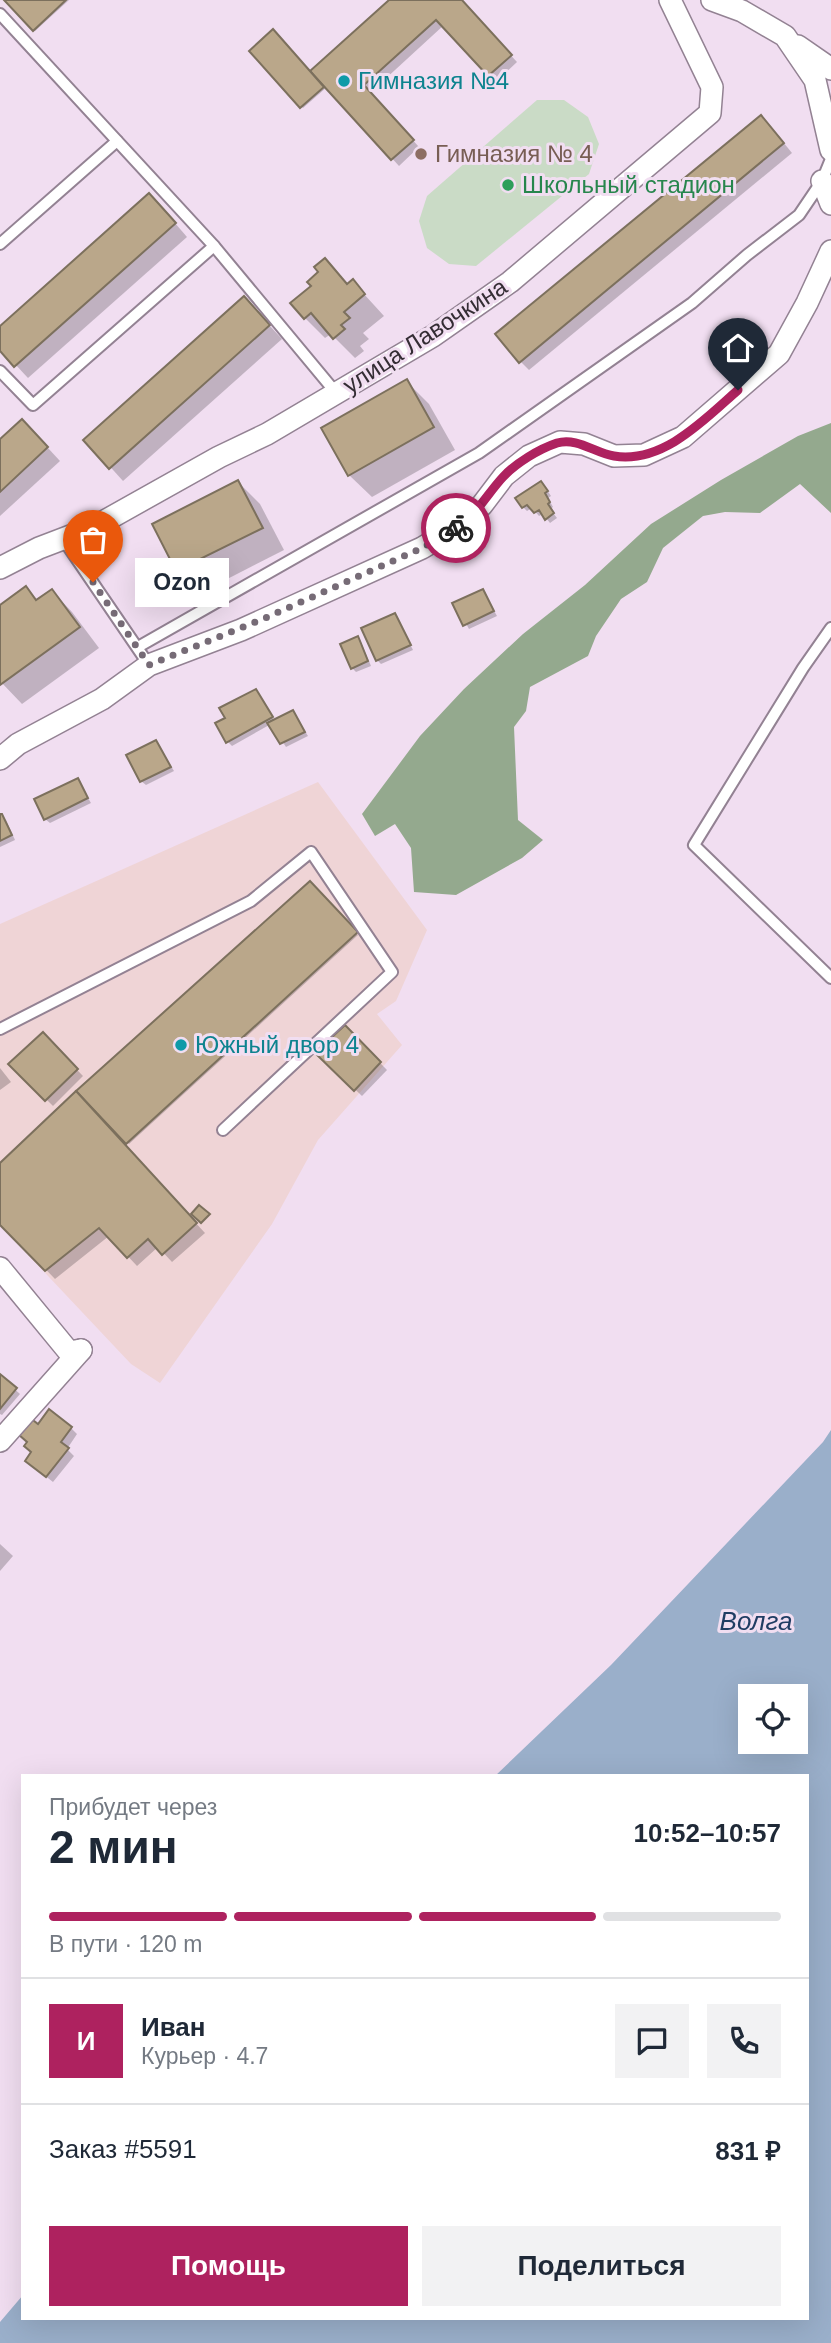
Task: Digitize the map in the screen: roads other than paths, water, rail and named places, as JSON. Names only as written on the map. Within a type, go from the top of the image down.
[{"type":"street","name":"улица Лавочкина","points":[[0,568],[39,548],[94,527],[337,394],[433,336],[510,282],[710,113],[712,87],[670,0]]},
{"type":"street","points":[[712,0],[742,11],[785,36],[831,69]]},
{"type":"street","points":[[785,36],[815,80],[831,150]]},
{"type":"street","points":[[822,181],[831,204]]},
{"type":"street","points":[[0,759],[9,739],[102,699],[144,656],[241,629],[422,548],[463,524],[482,505],[503,476],[529,456],[559,442],[584,444],[614,456],[644,455],[683,437],[779,354],[831,251]]},
{"type":"street","points":[[0,1268],[69,1352],[80,1350],[0,1441]]},
{"type":"lane","points":[[0,14],[214,246],[337,394]]},
{"type":"lane","points":[[0,244],[117,141]]},
{"type":"lane","points":[[63,539],[144,656],[479,453],[692,303],[747,255],[799,215],[822,181],[831,159]]},
{"type":"lane","points":[[0,372],[33,405],[214,246]]},
{"type":"lane","points":[[830,974],[694,845],[803,668],[831,628]]},
{"type":"lane","points":[[0,1029],[251,901],[311,852],[392,972],[223,1130]]},
{"type":"water","name":"Волга","points":[[831,1430],[831,2343],[0,2343],[0,2322],[21,2297],[21,2320],[809,2320],[809,1774],[497,1774],[611,1665],[823,1442]]},
{"type":"place","name":"Гимназия №4","points":[[344,81]]},
{"type":"place","name":"Гимназия № 4","points":[[421,154]]},
{"type":"place","name":"Школьный стадион","points":[[508,185]]},
{"type":"place","name":"Ozon","points":[[93,582]]},
{"type":"place","name":"Южный двор 4","points":[[181,1045]]}]
